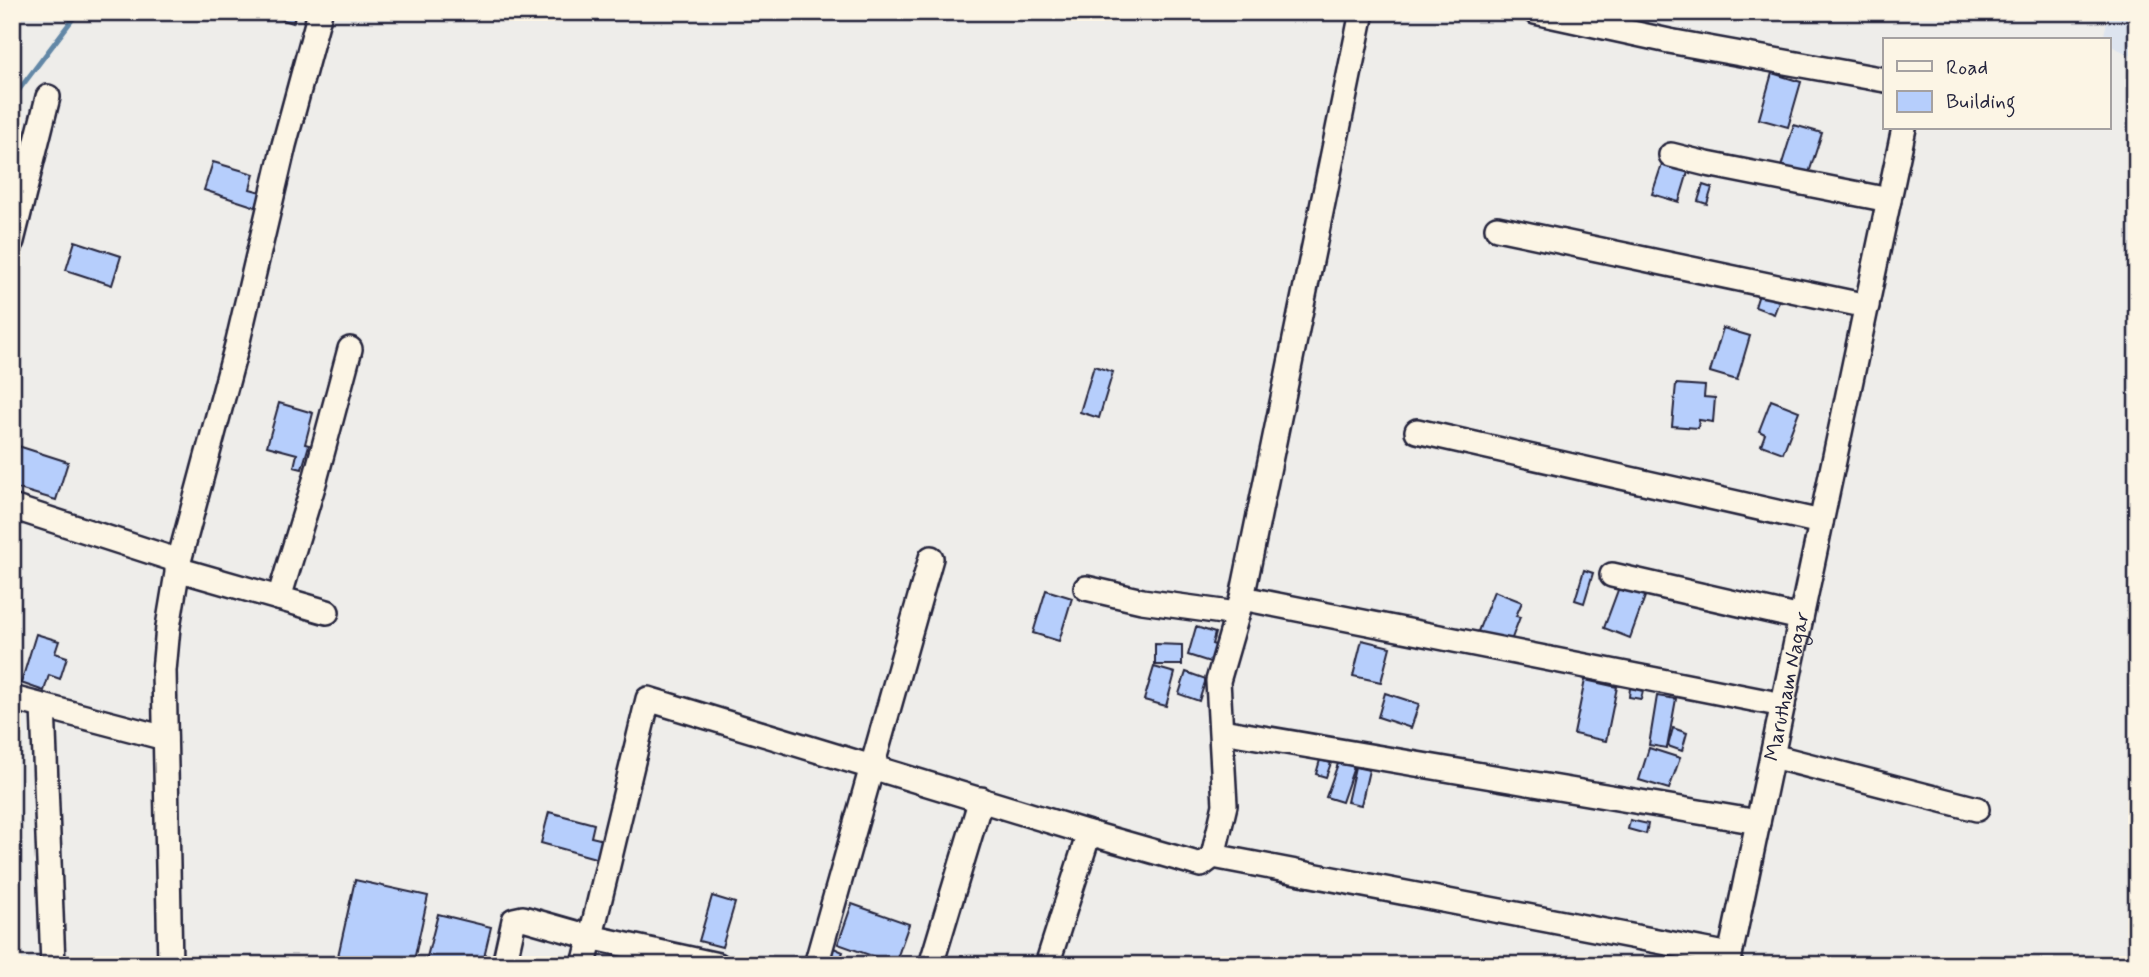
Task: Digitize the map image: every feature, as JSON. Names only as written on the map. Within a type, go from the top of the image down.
[{"type":"street","points":[[170,965],[164,671],[168,627],[178,565],[237,345],[284,145],[320,12]]},
{"type":"street","points":[[584,965],[648,699],[1201,865],[1213,856],[1225,805],[1219,681],[1240,606],[1362,12]]},
{"type":"street","points":[[1535,12],[1669,41],[1883,80]]},
{"type":"street","points":[[12,241],[48,97]]},
{"type":"street","name":"Marutham Nagar","points":[[1729,960],[1905,130]]},
{"type":"street","points":[[1671,155],[1889,200]]},
{"type":"street","points":[[1497,228],[1867,306]]},
{"type":"street","points":[[279,598],[315,480],[350,349]]},
{"type":"street","points":[[1417,431],[1821,522]]},
{"type":"street","points":[[12,507],[178,565],[327,612]]},
{"type":"street","points":[[816,965],[930,558]]},
{"type":"street","points":[[1612,575],[1801,618]]},
{"type":"street","points":[[1086,588],[1142,601],[1240,606],[1783,705]]},
{"type":"street","points":[[12,698],[165,738]]},
{"type":"street","points":[[43,706],[53,965]]},
{"type":"street","points":[[1222,731],[1758,822]]},
{"type":"street","points":[[1772,756],[1977,809]]},
{"type":"street","points":[[931,965],[981,799]]},
{"type":"street","points":[[1048,965],[1088,833]]},
{"type":"street","points":[[1213,856],[1729,960]]},
{"type":"street","points":[[504,965],[514,920],[523,918],[590,937],[718,965]]},
{"type":"shaded area","points":[[2109,12],[2137,12],[2137,58],[2110,45],[2110,38],[2103,38]]},
{"type":"building","points":[[258,12],[296,12],[293,23]]},
{"type":"building","points":[[1772,73],[1801,82],[1788,127],[1759,119]]},
{"type":"building","points":[[1794,125],[1822,133],[1807,179],[1780,170]]},
{"type":"building","points":[[213,162],[254,174],[250,189],[261,192],[256,207],[204,190]]},
{"type":"building","points":[[1662,164],[1688,172],[1679,202],[1652,194]]},
{"type":"building","points":[[1703,185],[1712,188],[1707,204],[1698,201]]},
{"type":"building","points":[[75,241],[121,256],[112,285],[66,270]]},
{"type":"building","points":[[1759,294],[1779,301],[1774,314],[1755,307]]},
{"type":"building","points":[[1723,328],[1750,336],[1737,380],[1710,372]]},
{"type":"building","points":[[1094,366],[1113,372],[1099,418],[1080,412]]},
{"type":"building","points":[[1676,384],[1705,386],[1704,397],[1715,398],[1713,422],[1699,420],[1698,428],[1672,426]]},
{"type":"building","points":[[1771,400],[1799,411],[1783,453],[1761,445],[1765,434],[1759,431]]},
{"type":"building","points":[[279,403],[313,413],[305,444],[309,445],[302,469],[294,467],[297,454],[267,446]]},
{"type":"building","points":[[12,444],[68,462],[56,500],[12,487]]},
{"type":"building","points":[[1584,570],[1593,573],[1584,603],[1575,600]]},
{"type":"building","points":[[1621,582],[1647,591],[1630,638],[1604,628]]},
{"type":"building","points":[[1046,590],[1072,598],[1059,641],[1033,633]]},
{"type":"building","points":[[1494,591],[1522,602],[1516,616],[1520,617],[1509,646],[1477,634]]},
{"type":"building","points":[[1196,627],[1215,633],[1212,644],[1218,646],[1213,663],[1188,655]]},
{"type":"building","points":[[36,634],[59,641],[55,653],[67,657],[60,679],[49,675],[44,691],[21,683]]},
{"type":"building","points":[[1362,640],[1390,647],[1381,682],[1353,676]]},
{"type":"building","points":[[1155,644],[1182,645],[1182,665],[1155,665]]},
{"type":"building","points":[[1154,667],[1175,673],[1166,706],[1144,700]]},
{"type":"building","points":[[1186,672],[1206,679],[1199,701],[1179,694]]},
{"type":"building","points":[[1585,680],[1617,687],[1606,741],[1574,734]]},
{"type":"building","points":[[1630,688],[1643,691],[1641,699],[1629,697]]},
{"type":"building","points":[[1385,693],[1419,704],[1411,728],[1378,717]]},
{"type":"building","points":[[1657,696],[1676,699],[1667,748],[1649,745]]},
{"type":"building","points":[[1673,728],[1687,733],[1682,751],[1668,746]]},
{"type":"building","points":[[1649,748],[1680,758],[1669,789],[1639,780]]},
{"type":"building","points":[[1320,760],[1331,763],[1326,777],[1316,774]]},
{"type":"building","points":[[1339,761],[1354,767],[1342,802],[1326,797]]},
{"type":"building","points":[[1355,767],[1369,770],[1361,805],[1347,802]]},
{"type":"building","points":[[549,812],[594,824],[591,837],[604,840],[599,859],[541,843]]},
{"type":"building","points":[[1630,820],[1648,824],[1646,834],[1628,829]]},
{"type":"building","points":[[355,880],[428,896],[413,965],[336,965]]},
{"type":"building","points":[[712,896],[735,903],[722,947],[699,941]]},
{"type":"building","points":[[852,904],[909,924],[895,964],[838,944]]},
{"type":"building","points":[[438,914],[491,927],[482,965],[425,965]]},
{"type":"building","points":[[827,945],[843,952],[838,965],[819,965]]},
{"type":"waterway","points":[[12,99],[78,12]]}]
